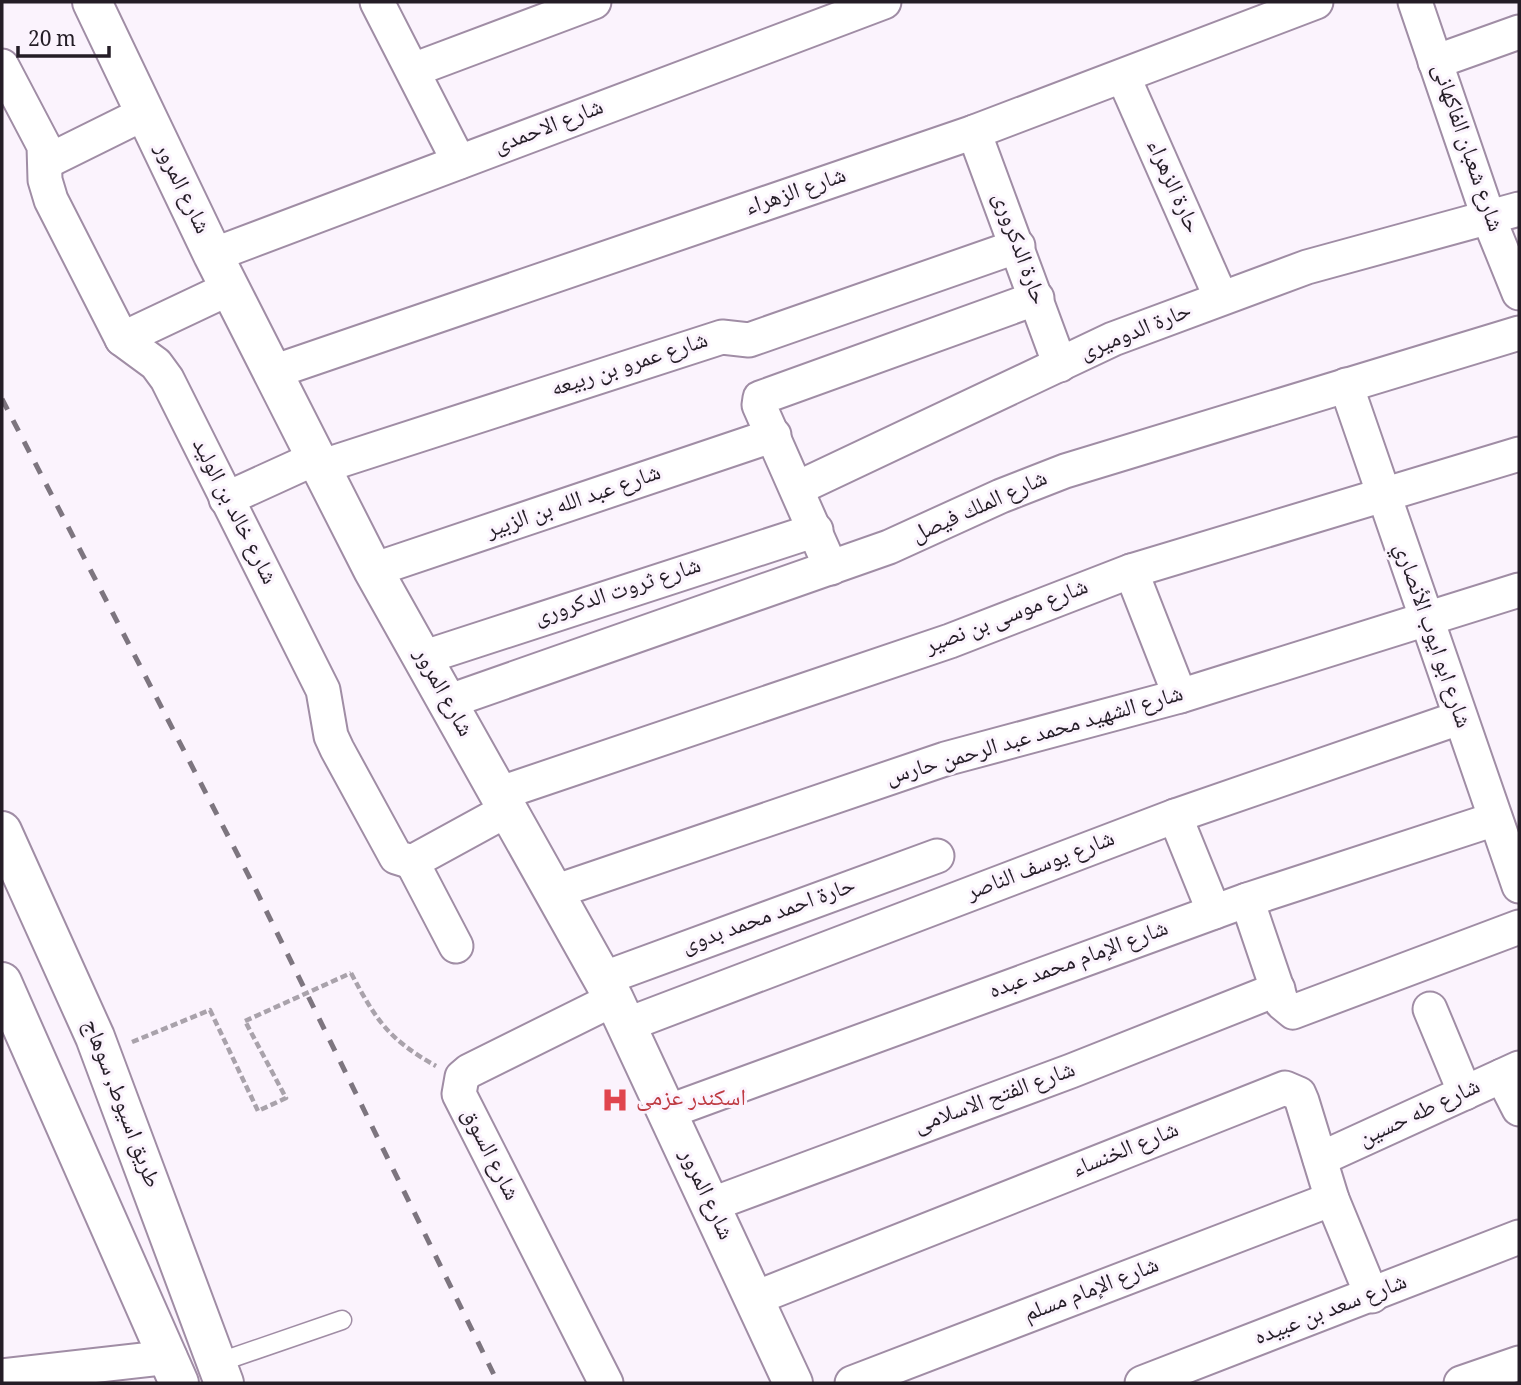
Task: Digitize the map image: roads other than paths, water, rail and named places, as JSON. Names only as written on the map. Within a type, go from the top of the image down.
[{"type":"street","name":"شارع المرور","points":[[92,2],[222,271],[373,570],[614,1001],[793,1383]]},
{"type":"street","points":[[377,2],[459,162]]},
{"type":"street","points":[[413,70],[594,2]]},
{"type":"street","name":"شارع الاحمدى","points":[[122,339],[222,271],[459,162],[884,2]]},
{"type":"street","name":"شارع الزهراء","points":[[273,372],[974,132],[1123,76],[1270,11],[1315,2]]},
{"type":"street","name":"شارع شعبان الفاكهانى","points":[[1415,2],[1435,62],[1504,214],[1519,293]]},
{"type":"street","points":[[1435,62],[1519,32]]},
{"type":"street","name":"شارع خالد بن الوليد","points":[[2,66],[44,146],[47,190],[122,339],[162,371],[323,690],[331,736],[337,749],[397,857],[412,863],[456,946]]},
{"type":"street","name":"حارة الزهراء","points":[[1123,76],[1221,298]]},
{"type":"street","points":[[46,162],[145,113]]},
{"type":"street","name":"حارة الدكرورى","points":[[974,132],[1060,365]]},
{"type":"street","name":"حارة الدوميرى","points":[[798,488],[1087,350],[1221,298],[1383,244],[1504,214]]},
{"type":"street","name":"شارع عمرو بن ربيعه","points":[[226,499],[318,462],[722,337],[748,340],[1018,246]]},
{"type":"street","points":[[831,568],[798,488],[759,405],[762,396],[1037,298]]},
{"type":"street","name":"شارع الملك فيصل","points":[[446,702],[889,547],[1065,471],[1519,332]]},
{"type":"street","name":"شارع ابو ايوب الأنصاري","points":[[1346,385],[1425,621],[1519,886]]},
{"type":"street","name":"شارع عبد الله بن الزبير","points":[[373,570],[774,435]]},
{"type":"street","name":"شارع موسى بن نصير","points":[[503,802],[950,641],[1131,571],[1519,454]]},
{"type":"street","name":"شارع ثروت الدكرورى","points":[[422,658],[816,530]]},
{"type":"street","points":[[1131,571],[1180,696]]},
{"type":"street","name":"شارع الشهيد محمد عبد الرحمن حارس","points":[[554,892],[945,759],[1180,696],[1519,590]]},
{"type":"street","name":"شارع يوسف الناصر","points":[[614,1001],[1175,816],[1459,718]]},
{"type":"street","points":[[412,863],[503,802]]},
{"type":"street","points":[[1175,816],[1214,912]]},
{"type":"street","name":"شارع الإمام محمد عبده","points":[[667,1112],[1247,900],[1495,819]]},
{"type":"street","name":"طريق اسيوط, سوهاج","points":[[7,848],[102,1055],[221,1373]]},
{"type":"street","name":"حارة احمد محمد بدوى","points":[[614,1001],[937,856]]},
{"type":"street","points":[[1247,900],[1287,1009],[1301,1011],[1519,927]]},
{"type":"street","points":[[2,982],[174,1370],[2,1376]]},
{"type":"street","name":"شارع الفتح الاسلامى","points":[[710,1205],[1082,1066],[1278,989]]},
{"type":"street","name":"شارع السوق","points":[[606,1383],[462,1102],[459,1086],[462,1077],[614,1001]]},
{"type":"street","points":[[1430,1009],[1465,1093]]},
{"type":"street","points":[[1511,1072],[1519,1109]]},
{"type":"street","name":"شارع طه حسين","points":[[1320,1159],[1511,1072]]},
{"type":"street","name":"شارع الخنساء","points":[[753,1299],[1285,1088],[1299,1094],[1332,1199],[1372,1296]]},
{"type":"street","name":"شارع الإمام مسلم","points":[[852,1383],[1332,1199]]},
{"type":"street","name":"شارع سعد بن عبيده","points":[[1142,1383],[1519,1237]]},
{"type":"street","points":[[1461,1383],[1519,1363]]},
{"type":"lane","points":[[221,1373],[342,1320]]},
{"type":"railway","points":[[2,399],[256,890],[498,1383]]},
{"type":"place","name":"اسكندر عزمى","points":[[615,1100]]}]
